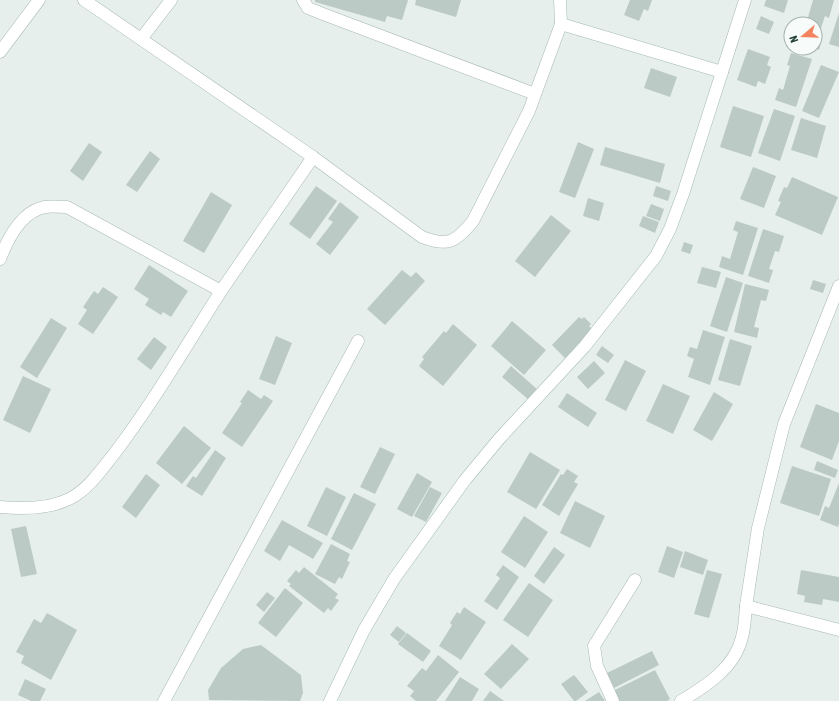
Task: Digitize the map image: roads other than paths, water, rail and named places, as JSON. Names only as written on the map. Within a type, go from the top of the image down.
[{"type":"street","points":[[0,52],[39,0]]},
{"type":"street","points":[[84,0],[313,157],[422,237],[435,242],[448,242],[460,236],[473,221],[529,111],[561,24],[560,0]]},
{"type":"street","points":[[141,39],[171,0]]},
{"type":"street","points":[[303,0],[308,8],[535,94]]},
{"type":"street","points":[[330,701],[364,630],[394,579],[464,480],[498,439],[585,346],[656,256],[670,229],[683,194],[745,0]]},
{"type":"street","points":[[561,24],[722,72]]},
{"type":"street","points":[[0,507],[17,509],[45,506],[69,499],[98,475],[135,426],[221,291],[313,157]]},
{"type":"street","points":[[0,259],[4,248],[25,216],[45,207],[67,207],[221,291]]},
{"type":"street","points":[[681,701],[720,674],[736,656],[742,638],[758,528],[784,424],[839,286]]},
{"type":"street","points":[[164,701],[358,341]]},
{"type":"street","points":[[613,701],[597,666],[593,653],[594,646],[635,580]]},
{"type":"street","points":[[746,606],[839,630]]}]
